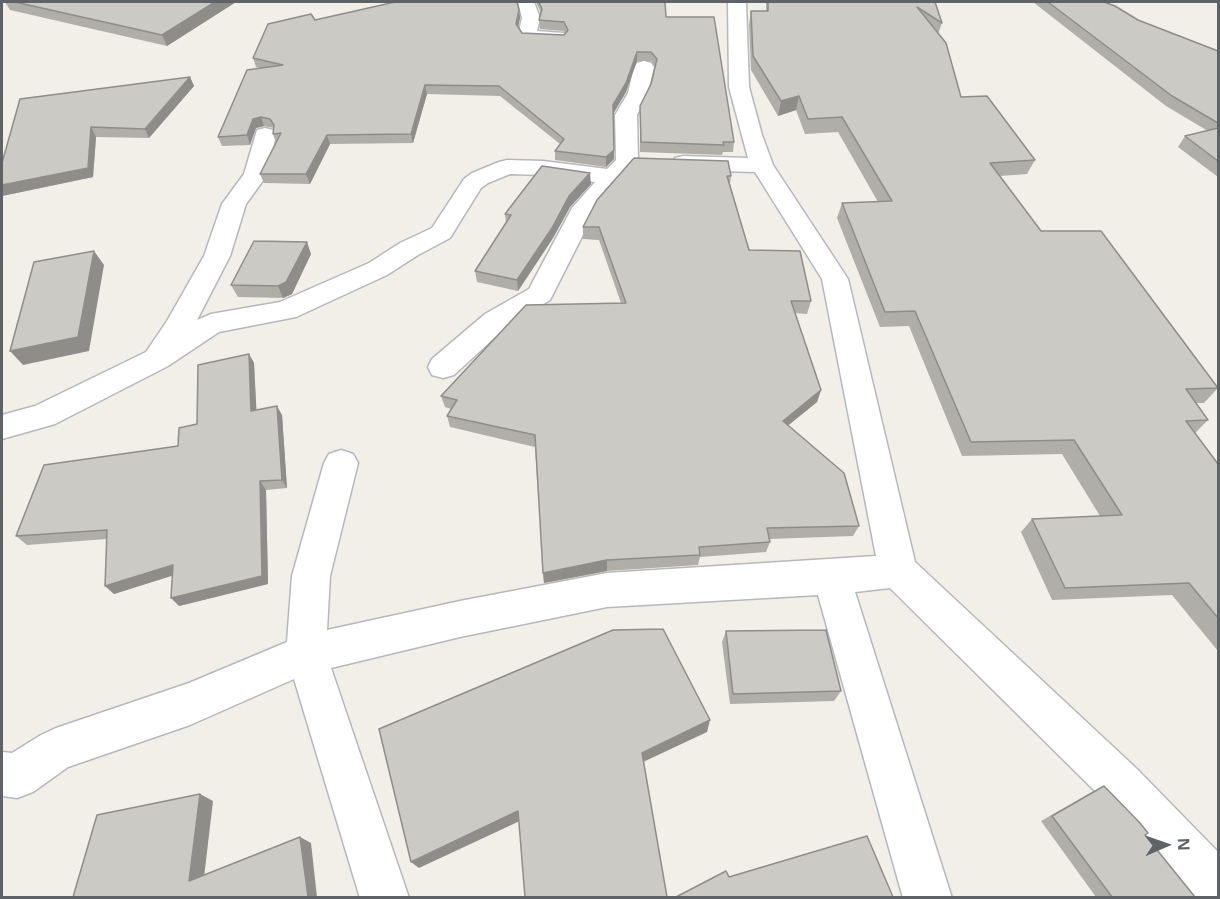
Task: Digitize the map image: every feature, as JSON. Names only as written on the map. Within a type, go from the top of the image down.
[{"type":"street","points":[[526,2],[531,18],[528,32],[531,37],[558,37]]},
{"type":"street","points":[[737,2],[739,87],[751,135],[762,165],[835,279],[898,571],[1121,785],[1218,886]]},
{"type":"street","points":[[637,165],[626,115],[638,93],[644,67]]},
{"type":"street","points":[[157,359],[179,326],[217,256],[234,204],[255,175],[265,135]]},
{"type":"street","points":[[443,367],[495,321],[540,294],[549,272],[584,208],[637,165]]},
{"type":"street","points":[[2,427],[44,415],[157,359],[211,324],[286,310],[378,269],[409,249],[441,233],[472,184],[480,178],[507,167],[762,165]]},
{"type":"street","points":[[341,463],[311,576],[306,654],[385,897]]},
{"type":"street","points":[[2,774],[16,776],[56,750],[190,704],[306,654],[460,619],[607,590],[898,571]]},
{"type":"street","points":[[832,577],[928,897]]},
{"type":"building","points":[[15,2],[215,2],[162,35]]},
{"type":"building","points":[[395,2],[517,2],[519,10],[516,24],[522,33],[564,35],[568,30],[564,22],[539,20],[542,9],[539,2],[665,2],[666,17],[714,17],[734,142],[723,142],[724,145],[641,142],[640,106],[651,84],[657,59],[651,52],[637,52],[626,83],[613,105],[614,150],[606,157],[555,151],[564,139],[499,86],[425,85],[411,134],[327,135],[306,174],[260,174],[281,133],[273,134],[274,125],[270,119],[261,117],[253,119],[247,135],[218,137],[247,70],[283,65],[253,58],[268,24],[311,14],[315,20]]},
{"type":"building","points":[[768,2],[935,2],[942,23],[917,7],[946,43],[961,97],[987,96],[1035,160],[990,163],[1041,231],[1101,231],[1218,388],[1186,389],[1208,420],[1186,421],[1218,464],[1218,618],[1189,583],[1065,588],[1032,519],[1122,515],[1074,440],[971,442],[915,311],[885,312],[842,203],[892,201],[842,117],[808,119],[799,96],[781,101],[753,56],[751,11],[768,11]]},
{"type":"building","points":[[1048,2],[1104,2],[1138,20],[1218,51],[1218,123],[1172,96]]},
{"type":"building","points":[[190,77],[145,129],[91,127],[88,168],[2,185],[2,163],[20,99]]},
{"type":"building","points":[[1218,128],[1218,161],[1185,136]]},
{"type":"building","points":[[634,158],[728,161],[731,176],[727,176],[749,250],[800,251],[811,301],[791,301],[821,390],[783,421],[844,473],[859,526],[767,528],[770,542],[699,547],[700,555],[607,560],[543,573],[535,435],[447,416],[457,400],[441,396],[526,305],[626,303],[599,227],[583,227],[597,200]]},
{"type":"building","points":[[542,166],[590,173],[569,196],[552,228],[517,280],[475,271],[511,215],[505,214]]},
{"type":"building","points":[[254,241],[307,242],[286,282],[278,286],[231,285]]},
{"type":"building","points":[[94,251],[78,337],[10,351],[34,262]]},
{"type":"building","points":[[249,354],[251,411],[277,406],[282,480],[260,481],[262,576],[171,598],[173,565],[105,586],[107,530],[16,536],[44,465],[178,446],[179,428],[197,424],[198,365]]},
{"type":"building","points":[[663,629],[710,720],[642,753],[667,897],[525,897],[518,811],[411,862],[379,729],[613,630]]},
{"type":"building","points":[[826,630],[841,691],[733,694],[726,631]]},
{"type":"building","points":[[1104,786],[1140,823],[1148,833],[1145,835],[1195,897],[1112,897],[1052,816]]},
{"type":"building","points":[[200,794],[189,881],[300,837],[308,897],[73,897],[97,815]]},
{"type":"building","points":[[867,836],[893,897],[676,897],[726,871],[729,877]]}]
